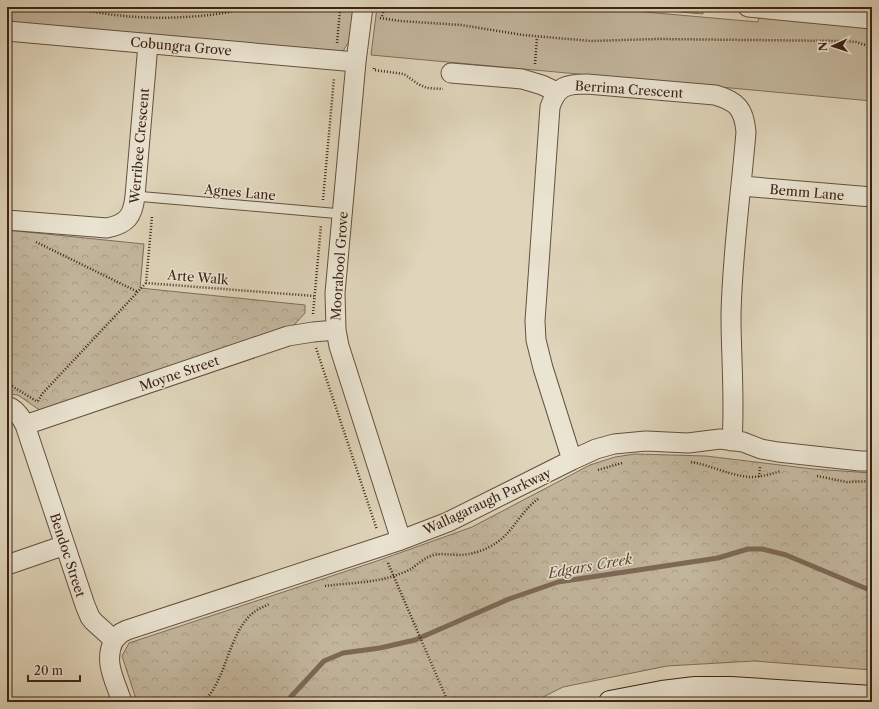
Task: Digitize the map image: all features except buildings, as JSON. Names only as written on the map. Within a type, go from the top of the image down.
[{"type":"main road","points":[[610,702],[662,692],[695,688],[731,688],[872,697]]},
{"type":"street","points":[[748,7],[872,19]]},
{"type":"street","name":"Moorabool Grove","points":[[362,11],[335,293],[336,330],[339,346],[401,540]]},
{"type":"street","name":"Cobungra Grove","points":[[7,32],[356,62]]},
{"type":"street","name":"Werribee Crescent","points":[[7,220],[107,228],[118,226],[126,221],[134,208],[148,44]]},
{"type":"street","points":[[451,72],[522,79],[542,85],[557,92]]},
{"type":"street","name":"Berrima Crescent","points":[[572,460],[543,368],[536,340],[535,321],[550,107],[557,92],[565,86],[572,84],[715,95],[732,101],[741,110],[745,120],[746,132],[731,316],[734,396],[732,441]]},
{"type":"street","name":"Bemm Lane","points":[[742,186],[872,197]]},
{"type":"street","name":"Moyne Street","points":[[25,425],[288,336],[301,333],[336,330]]},
{"type":"street","name":"Bendoc Street","points":[[7,406],[16,411],[25,425],[90,617],[114,640]]},
{"type":"street","name":"Wallagaraugh Parkway","points":[[114,640],[121,633],[127,630],[401,540],[448,522],[572,460],[596,449],[614,444],[628,442],[688,443],[720,439],[743,442],[761,449],[793,454],[872,461]]},
{"type":"street","points":[[7,565],[65,545]]},
{"type":"street","points":[[114,640],[110,648],[109,658],[122,702]]},
{"type":"lane","name":"Agnes Lane","points":[[135,196],[342,214]]},
{"type":"path","points":[[70,7],[100,13],[154,18],[199,16],[256,7]]},
{"type":"path","points":[[326,7],[362,11],[381,18],[400,21],[454,24],[558,39],[591,41],[843,41],[856,42],[872,47]]},
{"type":"path","points":[[381,18],[385,7]]},
{"type":"path","points":[[38,401],[42,394],[146,282],[152,217]]},
{"type":"path","points":[[34,241],[138,292]]},
{"type":"path","name":"Arte Walk","points":[[146,282],[314,296]]},
{"type":"path","points":[[684,461],[702,464],[748,477],[759,477],[787,470]]},
{"type":"path","points":[[595,471],[622,463]]},
{"type":"path","points":[[809,474],[847,482],[872,481]]},
{"type":"path","points":[[324,586],[348,584],[393,576],[410,569],[432,555],[459,555],[473,553],[496,543],[506,534],[533,502],[539,498]]},
{"type":"path","points":[[398,587],[448,702]]},
{"type":"path","points":[[203,702],[215,688],[240,628],[247,618],[254,612],[272,602]]},
{"type":"green space","points":[[7,7],[353,7],[350,40],[343,51],[7,26]]},
{"type":"green space","points":[[377,7],[588,7],[758,22],[759,16],[872,28],[872,101],[371,55]]},
{"type":"green space","points":[[625,7],[703,7],[703,14]]},
{"type":"green space","points":[[7,230],[144,244],[140,288],[305,305],[305,313],[294,325],[41,411],[18,395],[7,394]]},
{"type":"green space","points":[[635,454],[706,456],[813,469],[872,473],[872,670],[754,661],[667,666],[563,687],[533,702],[137,702],[122,656],[129,643],[377,561],[472,527],[590,465],[615,457]]},
{"type":"waterway","name":"Edgars Creek","points":[[286,702],[324,661],[343,653],[380,648],[415,640],[509,599],[558,582],[718,558],[748,549],[762,549],[786,555],[872,591]]}]
